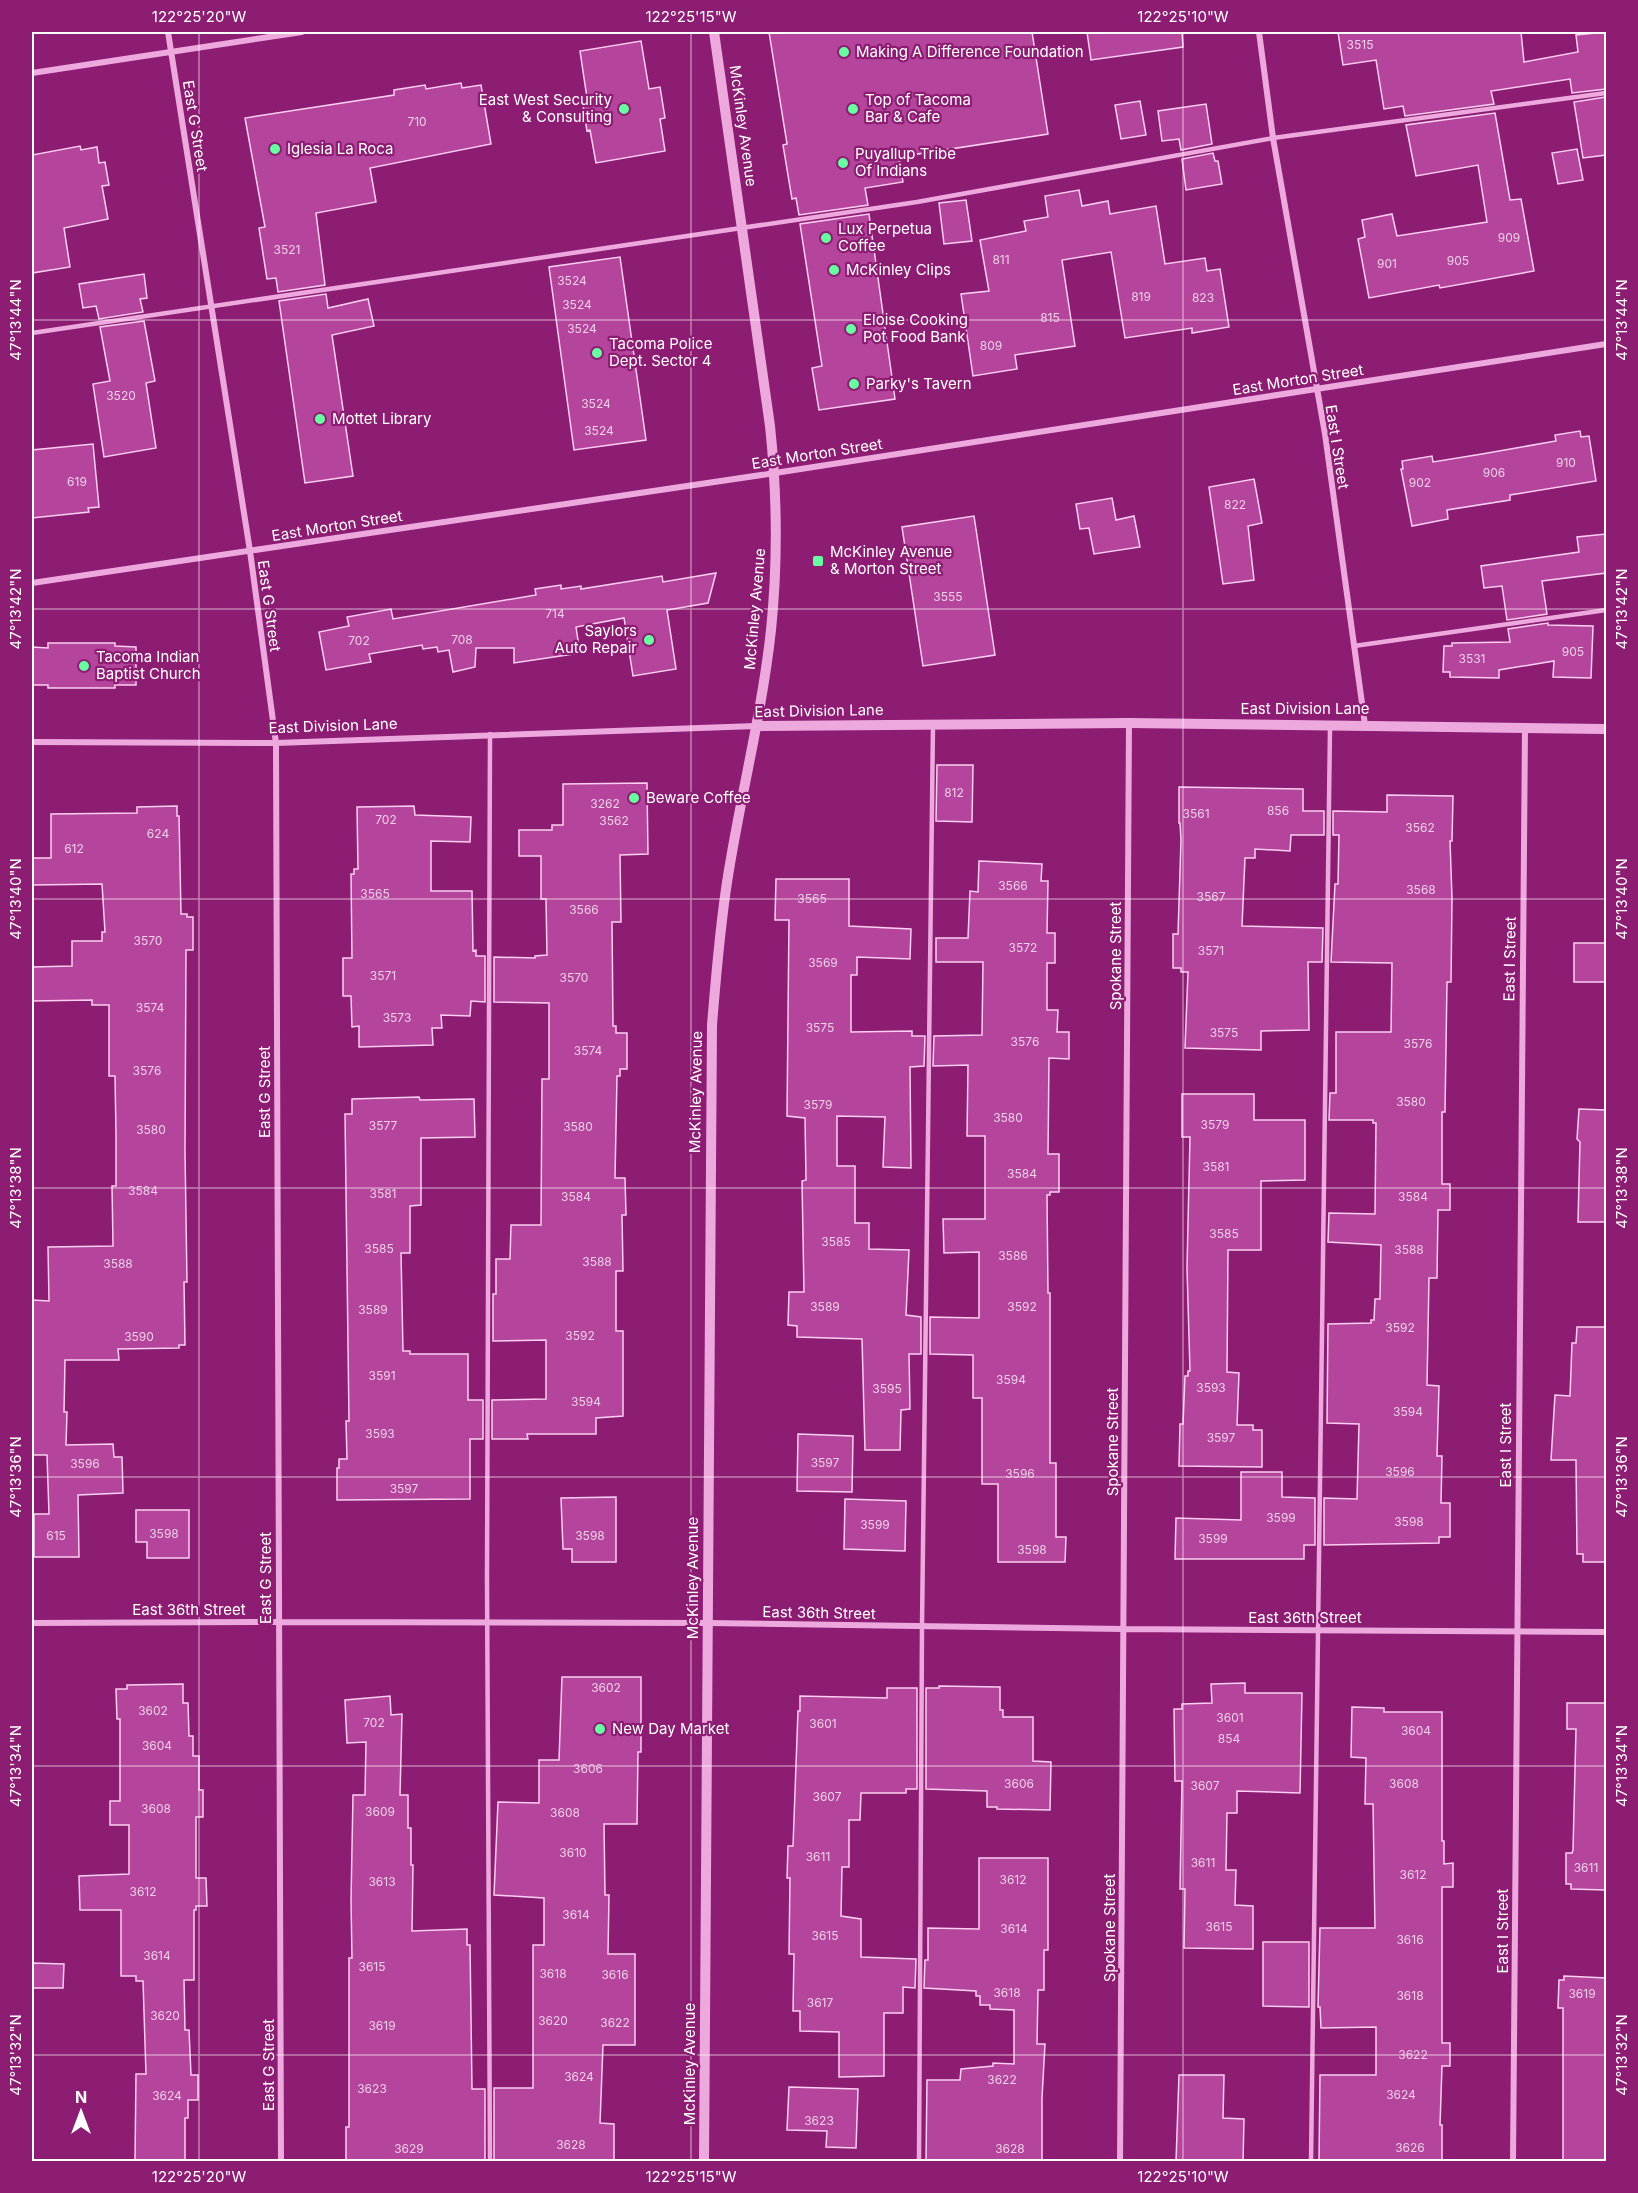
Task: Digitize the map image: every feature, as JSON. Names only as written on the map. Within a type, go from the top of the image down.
[{"type":"street","name":"East G Street","points":[[168,32],[250,551],[276,743],[281,2162]]},
{"type":"street","points":[[32,73],[302,32]]},
{"type":"street","name":"McKinley Avenue","points":[[704,2162],[712,1025],[728,874],[756,726],[771,628],[775,547],[775,473],[743,228],[714,32]]},
{"type":"street","name":"East I Street","points":[[1259,32],[1273,138],[1325,434],[1365,725]]},
{"type":"street","name":"East Morton Street","points":[[32,583],[775,473],[1606,344]]},
{"type":"street","name":"East Division Lane","points":[[32,742],[276,743],[756,726],[933,724],[1129,723],[1606,729]]},
{"type":"street","name":"Spokane Street","points":[[1120,2162],[1129,723]]},
{"type":"street","name":"East I Street","points":[[1514,2162],[1525,728]]},
{"type":"street","name":"East 36th Street","points":[[32,1623],[708,1623],[922,1627],[1606,1632]]},
{"type":"lane","points":[[32,333],[929,200],[1273,138],[1606,93]]},
{"type":"lane","points":[[1353,646],[1606,610]]},
{"type":"lane","points":[[919,2162],[922,1627],[933,724]]},
{"type":"lane","points":[[1311,2162],[1330,725]]},
{"type":"lane","points":[[490,735],[487,1544],[490,2162]]},
{"type":"building","points":[[769,32],[1032,32],[1048,134],[899,157],[903,182],[865,188],[868,205],[799,215],[796,198],[792,199],[783,145],[787,144]]},
{"type":"building","points":[[1087,32],[1182,32],[1183,47],[1091,60]]},
{"type":"building","points":[[1338,32],[1521,32],[1524,62],[1578,52],[1576,35],[1606,32],[1606,89],[1572,93],[1570,79],[1491,91],[1494,104],[1405,116],[1403,106],[1384,109],[1376,60],[1343,65]]},
{"type":"building","name":"East West Security & Consulting","points":[[641,41],[649,89],[660,87],[665,118],[660,119],[665,151],[596,163],[590,130],[587,131],[582,99],[587,98],[580,51]]},
{"type":"building","points":[[461,83],[462,88],[481,85],[491,144],[370,168],[376,202],[316,213],[325,285],[278,292],[276,278],[267,279],[259,228],[265,227],[245,118],[394,95],[394,90],[425,85],[426,89]]},
{"type":"building","points":[[1606,97],[1606,155],[1583,158],[1574,102]]},
{"type":"building","points":[[1140,101],[1146,135],[1121,139],[1115,105]]},
{"type":"building","points":[[1206,104],[1212,144],[1181,150],[1179,139],[1162,141],[1158,111]]},
{"type":"building","points":[[1495,113],[1510,200],[1521,199],[1534,271],[1369,298],[1358,239],[1365,237],[1362,220],[1392,214],[1397,236],[1487,222],[1478,165],[1416,176],[1406,125]]},
{"type":"building","points":[[80,146],[81,150],[97,147],[99,163],[105,162],[109,185],[102,186],[108,219],[64,228],[70,267],[32,273],[32,155]]},
{"type":"building","points":[[1577,149],[1583,180],[1558,184],[1552,153]]},
{"type":"building","points":[[1213,153],[1215,161],[1218,161],[1222,184],[1186,190],[1182,159]]},
{"type":"building","points":[[1079,190],[1082,206],[1108,201],[1110,214],[1156,206],[1165,264],[1205,258],[1207,271],[1220,269],[1229,327],[1192,333],[1192,328],[1125,338],[1111,252],[1062,260],[1075,346],[1015,355],[1017,369],[973,376],[961,294],[989,291],[980,240],[1026,231],[1024,221],[1048,217],[1045,196]]},
{"type":"building","points":[[966,200],[972,241],[944,244],[939,203]]},
{"type":"building","points":[[869,214],[895,399],[819,410],[812,368],[822,366],[800,224]]},
{"type":"building","name":"Tacoma Police Dept. Sector 4","points":[[620,257],[646,440],[574,450],[549,267]]},
{"type":"building","points":[[144,274],[147,298],[140,299],[143,312],[99,319],[96,306],[83,308],[79,284]]},
{"type":"building","name":"Mottet Library","points":[[326,294],[328,308],[368,299],[374,326],[332,335],[353,476],[305,483],[279,301]]},
{"type":"building","points":[[144,321],[155,381],[146,383],[156,448],[104,457],[93,384],[110,381],[100,327]]},
{"type":"building","points":[[1580,431],[1581,437],[1589,436],[1596,481],[1510,495],[1510,500],[1447,510],[1448,519],[1412,526],[1401,469],[1403,469],[1402,461],[1432,456],[1433,462],[1482,454],[1556,441],[1555,435]]},
{"type":"building","points":[[93,444],[99,507],[88,508],[89,512],[32,518],[32,450]]},
{"type":"building","points":[[1254,479],[1262,523],[1248,526],[1254,580],[1223,584],[1209,487]]},
{"type":"building","points":[[1112,498],[1116,520],[1134,516],[1140,547],[1094,554],[1089,528],[1080,529],[1076,504]]},
{"type":"building","points":[[974,516],[995,655],[923,666],[902,527]]},
{"type":"building","points":[[1606,534],[1606,573],[1542,581],[1547,614],[1507,620],[1502,586],[1484,588],[1481,566],[1579,552],[1577,537]]},
{"type":"building","points":[[716,573],[708,603],[667,610],[676,669],[633,676],[624,618],[576,627],[580,653],[514,663],[514,648],[476,648],[475,667],[453,672],[449,650],[438,652],[437,647],[423,649],[422,645],[369,654],[371,662],[326,670],[319,632],[349,626],[347,617],[391,609],[393,619],[536,595],[535,589],[561,585],[561,589],[581,586],[581,589],[662,576],[663,582]]},
{"type":"building","points":[[1548,623],[1548,625],[1593,626],[1591,678],[1553,677],[1554,661],[1499,670],[1499,678],[1450,677],[1450,672],[1443,672],[1444,646],[1452,646],[1452,643],[1510,642],[1508,629]]},
{"type":"building","name":"Tacoma Indian Baptist Church","points":[[48,643],[115,643],[115,646],[136,647],[136,685],[115,685],[115,688],[48,688],[48,685],[32,685],[32,647],[48,648]]},
{"type":"building","points":[[937,765],[973,765],[972,822],[936,821]]},
{"type":"building","points":[[647,783],[648,854],[620,855],[621,922],[612,922],[613,1026],[616,1026],[616,1033],[627,1033],[627,1069],[620,1069],[620,1076],[617,1076],[615,1178],[625,1178],[626,1215],[622,1215],[623,1271],[616,1271],[616,1331],[623,1331],[623,1416],[596,1418],[596,1434],[527,1434],[528,1439],[492,1439],[492,1400],[546,1399],[546,1340],[493,1341],[496,1259],[510,1259],[511,1225],[541,1225],[542,1079],[549,1079],[549,1003],[494,1002],[494,957],[535,958],[535,956],[547,955],[546,899],[541,899],[541,856],[519,856],[519,830],[552,830],[552,825],[563,825],[563,784]]},
{"type":"building","points":[[1179,787],[1303,789],[1303,811],[1324,811],[1324,835],[1291,835],[1290,851],[1255,849],[1255,858],[1245,858],[1242,926],[1323,928],[1322,962],[1308,962],[1309,1030],[1261,1031],[1261,1050],[1185,1048],[1188,972],[1181,972],[1181,968],[1173,968],[1173,934],[1178,934],[1181,840]]},
{"type":"building","points":[[1387,795],[1453,796],[1452,841],[1450,841],[1451,982],[1447,982],[1445,1112],[1442,1112],[1442,1184],[1450,1184],[1450,1210],[1438,1210],[1437,1278],[1429,1278],[1427,1385],[1439,1386],[1437,1456],[1442,1456],[1441,1503],[1450,1503],[1450,1537],[1439,1537],[1439,1543],[1324,1545],[1324,1498],[1357,1499],[1359,1424],[1327,1423],[1328,1324],[1371,1323],[1371,1320],[1374,1320],[1375,1299],[1380,1299],[1381,1245],[1328,1242],[1329,1213],[1375,1214],[1376,1123],[1373,1123],[1373,1120],[1329,1120],[1330,1093],[1336,1093],[1336,1032],[1391,1032],[1392,963],[1331,962],[1335,884],[1338,884],[1339,835],[1333,835],[1333,811],[1387,812]]},
{"type":"building","points":[[177,806],[181,914],[193,917],[193,950],[186,950],[187,1282],[184,1282],[185,1345],[179,1345],[179,1348],[118,1349],[119,1360],[65,1360],[66,1445],[113,1444],[114,1457],[122,1457],[123,1493],[78,1495],[79,1557],[34,1557],[34,1514],[49,1514],[47,1455],[32,1455],[32,1300],[49,1301],[48,1247],[113,1246],[112,1186],[116,1186],[116,1134],[115,1076],[109,1076],[109,1005],[92,1005],[92,1000],[32,1001],[32,967],[72,966],[72,941],[102,941],[102,932],[105,932],[102,884],[32,885],[32,858],[51,858],[51,814],[137,813],[137,807]]},
{"type":"building","points":[[414,806],[415,815],[471,817],[470,842],[431,841],[431,891],[472,891],[473,951],[476,950],[476,956],[485,956],[485,1002],[471,1001],[470,1016],[441,1015],[442,1028],[432,1028],[433,1045],[359,1047],[359,1026],[352,1027],[351,996],[343,996],[343,958],[352,958],[351,874],[354,874],[354,869],[358,869],[357,807]]},
{"type":"building","points":[[979,861],[1042,864],[1041,881],[1048,881],[1047,933],[1055,933],[1055,963],[1047,963],[1047,1010],[1058,1010],[1057,1032],[1069,1032],[1069,1059],[1049,1058],[1048,1154],[1059,1154],[1059,1192],[1050,1192],[1050,1195],[1047,1195],[1048,1293],[1050,1293],[1050,1463],[1056,1463],[1056,1537],[1066,1537],[1065,1562],[998,1562],[998,1484],[982,1484],[982,1398],[973,1398],[973,1355],[930,1354],[930,1317],[979,1318],[979,1252],[944,1253],[943,1219],[985,1219],[985,1136],[967,1136],[968,1065],[933,1066],[934,1036],[982,1035],[983,962],[936,962],[936,938],[968,938],[970,891],[978,892]]},
{"type":"building","points":[[776,879],[849,879],[849,926],[911,929],[910,959],[857,957],[857,975],[851,975],[851,1032],[912,1031],[912,1036],[925,1036],[924,1066],[910,1067],[911,1168],[883,1167],[885,1117],[837,1116],[837,1166],[855,1166],[855,1223],[869,1223],[869,1249],[909,1250],[906,1315],[921,1317],[921,1354],[909,1354],[910,1409],[901,1410],[900,1450],[865,1450],[862,1339],[797,1337],[797,1326],[788,1325],[789,1292],[804,1292],[802,1181],[806,1180],[805,1118],[787,1116],[789,920],[775,920]]},
{"type":"building","points":[[1574,943],[1606,943],[1606,982],[1574,982]]},
{"type":"building","points":[[1182,1094],[1254,1094],[1254,1120],[1305,1120],[1305,1180],[1261,1181],[1261,1250],[1228,1250],[1227,1372],[1239,1373],[1237,1425],[1253,1425],[1253,1430],[1262,1430],[1262,1467],[1179,1466],[1185,1376],[1188,1376],[1188,1371],[1190,1371],[1187,1268],[1190,1137],[1182,1137]]},
{"type":"building","points":[[419,1097],[420,1100],[474,1099],[475,1137],[421,1138],[421,1205],[410,1206],[410,1253],[401,1253],[403,1351],[410,1351],[410,1354],[468,1354],[468,1400],[483,1400],[483,1439],[470,1439],[470,1499],[337,1500],[337,1468],[339,1468],[339,1459],[347,1459],[346,1421],[349,1421],[345,1114],[352,1114],[352,1099]]},
{"type":"building","points":[[1579,1109],[1606,1110],[1606,1222],[1578,1222]]},
{"type":"building","points":[[1577,1327],[1606,1327],[1606,1562],[1583,1562],[1583,1554],[1577,1554],[1576,1460],[1551,1460],[1555,1395],[1570,1396],[1572,1343],[1576,1343]]},
{"type":"building","points":[[798,1434],[853,1436],[852,1492],[797,1491]]},
{"type":"building","points":[[1241,1472],[1282,1472],[1282,1497],[1315,1498],[1315,1545],[1304,1545],[1304,1559],[1175,1559],[1176,1518],[1241,1520]]},
{"type":"building","points":[[616,1497],[616,1562],[572,1562],[572,1549],[563,1549],[561,1498]]},
{"type":"building","points":[[845,1499],[906,1501],[905,1551],[844,1549]]},
{"type":"building","points":[[136,1510],[189,1510],[189,1558],[147,1558],[147,1542],[136,1542]]},
{"type":"building","points":[[562,1677],[641,1677],[641,1752],[638,1752],[637,1824],[604,1824],[605,1895],[609,1895],[608,1954],[635,1954],[635,2045],[603,2045],[600,2123],[614,2124],[614,2162],[494,2162],[494,2088],[533,2088],[533,1945],[544,1945],[544,1898],[494,1895],[498,1802],[539,1803],[539,1760],[559,1760]]},
{"type":"building","points":[[1245,1683],[1245,1693],[1302,1693],[1300,1793],[1237,1791],[1237,1813],[1227,1813],[1226,1870],[1236,1870],[1235,1905],[1253,1906],[1253,1949],[1184,1948],[1185,1889],[1180,1889],[1182,1781],[1175,1781],[1174,1709],[1182,1709],[1182,1704],[1212,1703],[1211,1684]]},
{"type":"building","points":[[183,1684],[183,1703],[188,1703],[189,1736],[193,1736],[193,1756],[199,1756],[199,1790],[203,1790],[203,1817],[196,1817],[196,1878],[206,1878],[207,1906],[196,1906],[194,1910],[194,1980],[184,1980],[185,2030],[189,2030],[191,2075],[198,2075],[198,2100],[188,2100],[188,2118],[185,2118],[185,2162],[135,2162],[136,2074],[146,2074],[143,1981],[136,1981],[136,1976],[121,1976],[121,1910],[80,1910],[79,1876],[129,1874],[129,1825],[110,1825],[110,1801],[120,1801],[120,1719],[117,1719],[116,1689],[127,1689],[127,1685]]},
{"type":"building","points":[[939,1686],[1000,1687],[1000,1710],[1003,1710],[1003,1717],[1033,1717],[1033,1761],[1051,1762],[1050,1810],[987,1807],[987,1791],[926,1789],[926,1688],[939,1688]]},
{"type":"building","points":[[887,1688],[917,1688],[917,1789],[906,1789],[906,1793],[861,1793],[860,1820],[849,1820],[849,1867],[842,1867],[841,1916],[861,1919],[861,1957],[916,1959],[915,1988],[903,1987],[903,2013],[884,2013],[884,2076],[839,2077],[839,2032],[800,2031],[800,2011],[793,2011],[794,1954],[789,1954],[790,1878],[787,1878],[788,1846],[793,1846],[798,1711],[800,1711],[800,1696],[887,1698]]},
{"type":"building","points":[[390,1696],[391,1715],[402,1714],[400,1795],[408,1795],[408,1828],[411,1828],[412,1931],[467,1929],[467,1945],[470,1945],[472,2089],[485,2089],[485,2162],[346,2162],[346,2127],[349,2127],[349,1958],[352,1958],[353,1795],[365,1795],[366,1742],[347,1743],[345,1700]]},
{"type":"building","points":[[1567,1703],[1606,1703],[1606,1890],[1571,1889],[1571,1884],[1566,1884],[1566,1853],[1572,1853],[1573,1850],[1576,1729],[1567,1729]]},
{"type":"building","points":[[1352,1707],[1384,1708],[1384,1712],[1442,1712],[1442,1841],[1444,1841],[1444,1864],[1453,1863],[1453,1887],[1442,1887],[1442,2043],[1450,2043],[1450,2066],[1442,2066],[1440,2125],[1442,2125],[1442,2160],[1440,2162],[1319,2162],[1320,2075],[1376,2075],[1376,2027],[1321,2028],[1320,2007],[1318,2007],[1320,1928],[1375,1928],[1373,1804],[1365,1804],[1366,1758],[1351,1757]]},
{"type":"building","points":[[979,1858],[1048,1858],[1048,1950],[1044,1950],[1044,1990],[1038,1990],[1037,2044],[1045,2044],[1042,2162],[926,2162],[927,2080],[960,2080],[961,2069],[993,2066],[993,2063],[1014,2064],[1014,2010],[990,2009],[990,2005],[980,2005],[980,1996],[976,1996],[976,1991],[924,1988],[925,1960],[928,1960],[928,1928],[979,1929]]},
{"type":"building","points":[[1263,1942],[1309,1942],[1309,2007],[1263,2006]]},
{"type":"building","points":[[32,1963],[64,1964],[63,1988],[32,1988]]},
{"type":"building","points":[[1564,1976],[1606,1978],[1606,2162],[1563,2162],[1563,2008],[1558,2008],[1559,1980],[1564,1980]]},
{"type":"building","points":[[1179,2075],[1224,2075],[1223,2118],[1244,2119],[1243,2162],[1176,2162]]},
{"type":"building","points":[[789,2087],[858,2089],[856,2148],[826,2147],[827,2131],[787,2130]]},
{"type":"place","name":"Making A Difference Foundation","points":[[844,52]]},
{"type":"place","name":"East West Security & Consulting","points":[[624,109]]},
{"type":"place","name":"Top of Tacoma Bar & Cafe","points":[[853,109]]},
{"type":"place","name":"Iglesia La Roca","points":[[275,149]]},
{"type":"place","name":"Puyallup Tribe Of Indians","points":[[843,163]]},
{"type":"place","name":"Lux Perpetua Coffee","points":[[826,238]]},
{"type":"place","name":"McKinley Clips","points":[[834,270]]},
{"type":"place","name":"Eloise Cooking Pot Food Bank","points":[[851,329]]},
{"type":"place","name":"Tacoma Police Dept. Sector 4","points":[[597,353]]},
{"type":"place","name":"Parky's Tavern","points":[[854,384]]},
{"type":"place","name":"Mottet Library","points":[[320,419]]},
{"type":"place","name":"McKinley Avenue & Morton Street","points":[[818,561]]},
{"type":"place","name":"Saylors Auto Repair","points":[[649,640]]},
{"type":"place","name":"Tacoma Indian Baptist Church","points":[[84,666]]},
{"type":"place","name":"Beware Coffee","points":[[634,798]]},
{"type":"place","name":"New Day Market","points":[[600,1729]]}]
